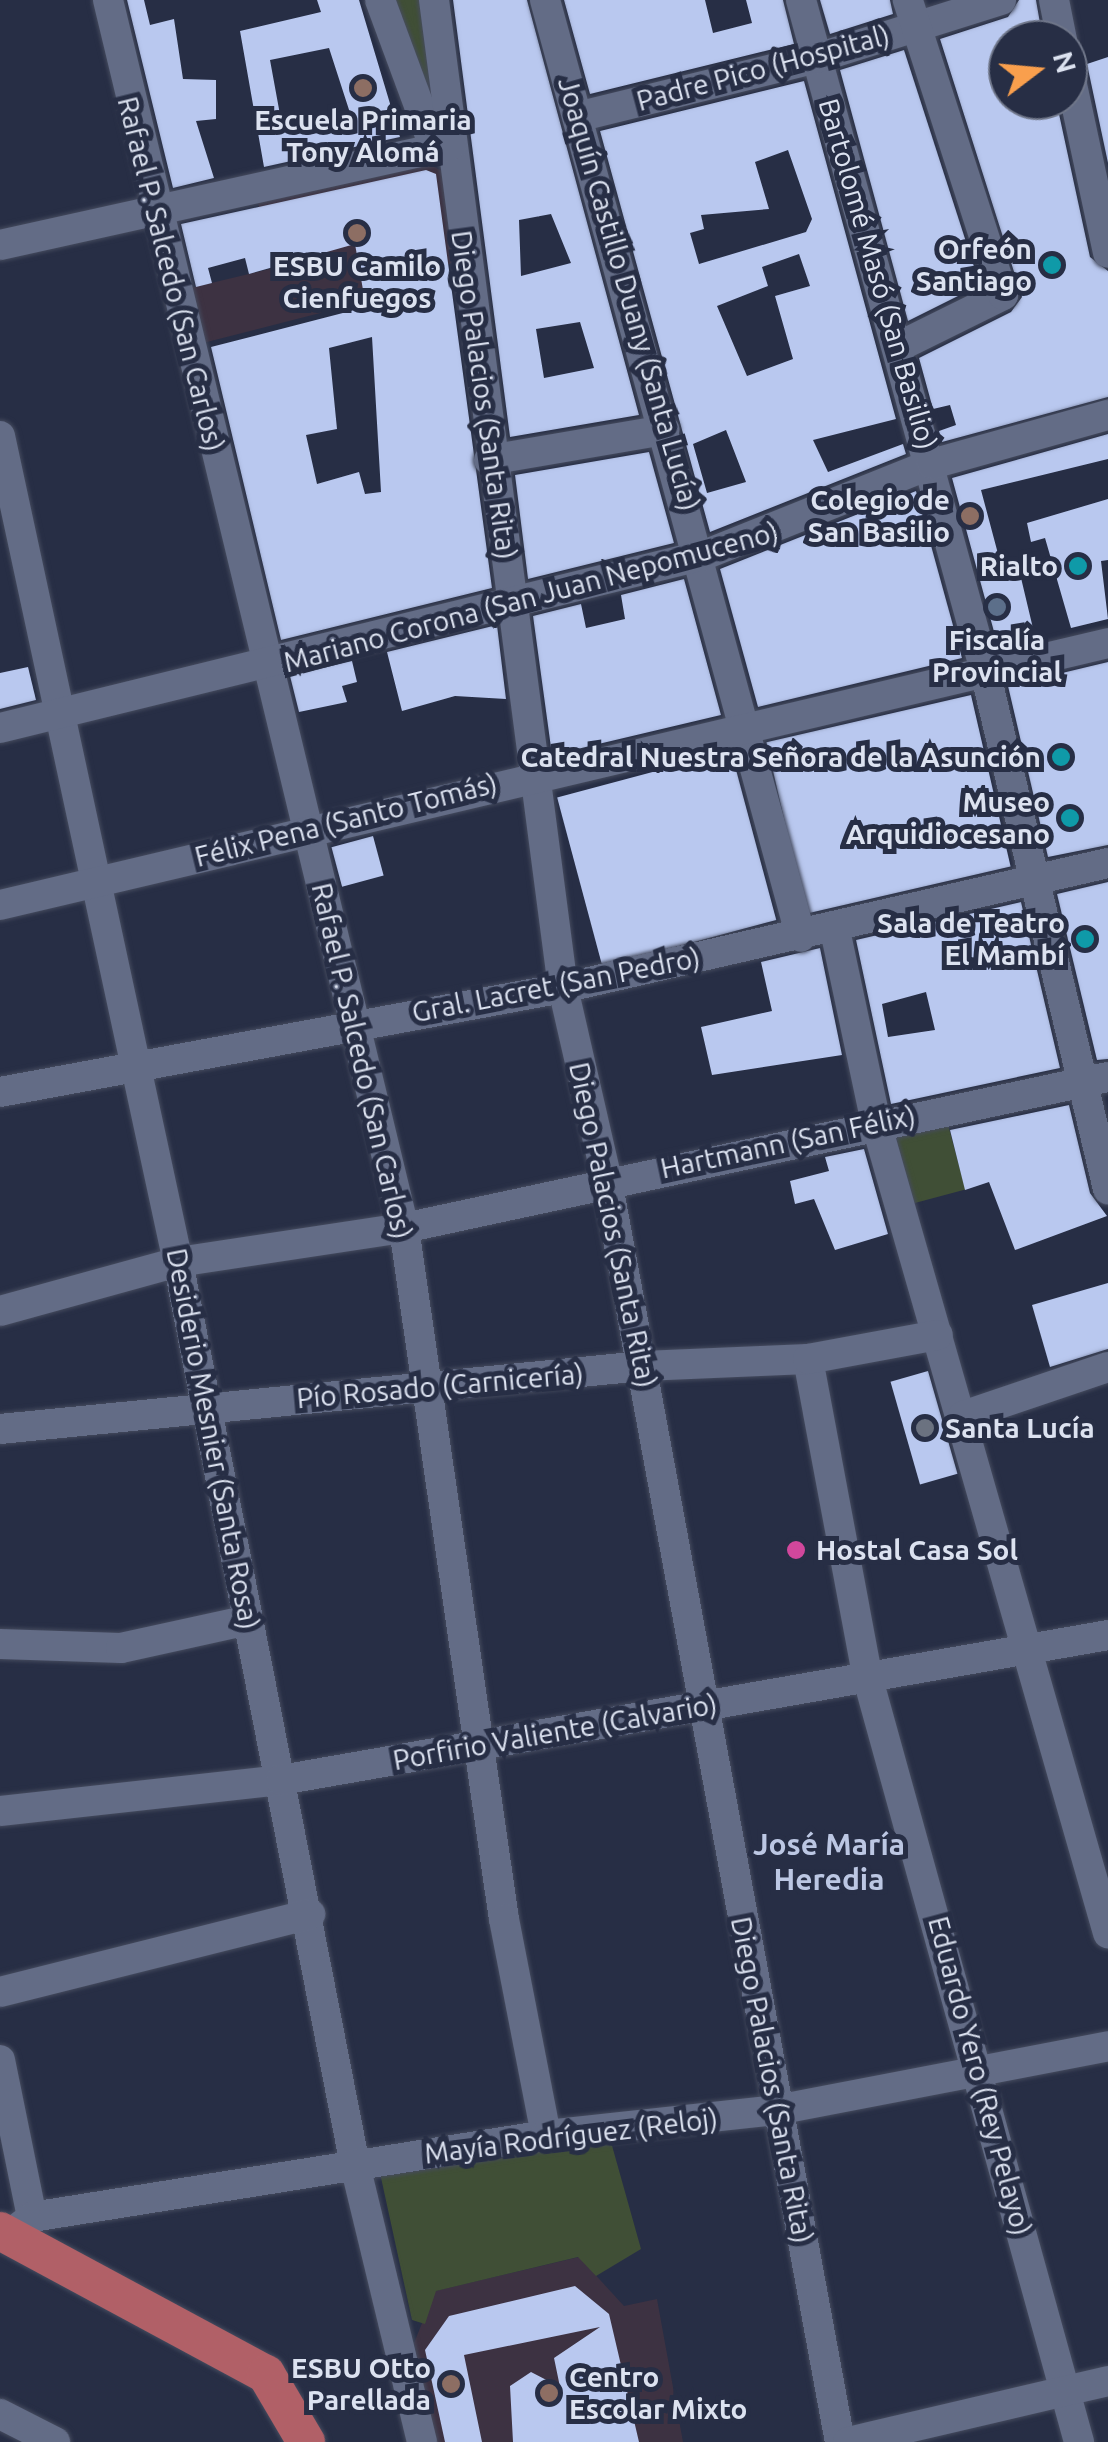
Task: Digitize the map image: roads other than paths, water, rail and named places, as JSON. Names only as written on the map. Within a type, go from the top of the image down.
[{"type":"main road","points":[[13,2228],[266,2374],[306,2442]]},
{"type":"street","name":"Rafael P. Salcedo (San Carlos)","points":[[108,0],[154,215],[358,1021],[404,1228],[478,1744],[546,2136]]},
{"type":"street","points":[[0,245],[154,215],[443,147],[380,0]]},
{"type":"street","name":"Diego Palacios (Santa Rita)","points":[[434,0],[443,147],[514,606],[563,988],[608,1180],[840,2442]]},
{"type":"street","name":"Joaquín Castillo Duany (Santa Lucía)","points":[[546,0],[581,116],[664,430],[704,555],[800,937]]},
{"type":"street","name":"Bartolomé Masó (San Basilio)","points":[[801,0],[932,464],[1034,881],[1095,1080],[1108,1189]]},
{"type":"street","name":"Padre Pico (Hospital)","points":[[581,116],[817,58],[913,13],[1001,0]]},
{"type":"street","points":[[900,346],[1003,295],[913,13]]},
{"type":"street","points":[[1080,120],[1108,253]]},
{"type":"street","name":"Mariano Corona (San Juan Nepomuceno)","points":[[0,728],[514,606],[704,555],[932,464],[1108,415]]},
{"type":"street","points":[[489,460],[664,430]]},
{"type":"street","name":"Desiderio Mesnier (Santa Rosa)","points":[[0,436],[55,716],[178,1262],[310,1914],[355,2165],[422,2442]]},
{"type":"street","name":"Félix Pena (Santo Tomás)","points":[[0,906],[537,771],[984,667],[1108,643]]},
{"type":"street","name":"Gral. Lacret (San Pedro)","points":[[0,1092],[358,1021],[563,988],[835,930],[1108,863]]},
{"type":"street","points":[[835,930],[876,1123],[964,1416],[1025,1650],[1108,1933]]},
{"type":"street","name":"Hartmann (San Félix)","points":[[0,1311],[178,1262],[404,1228],[608,1180],[1095,1080]]},
{"type":"street","name":"Pío Rosado (Carnicería)","points":[[0,1429],[643,1366],[808,1359],[938,1335]]},
{"type":"street","name":"Eduardo Yero (Rey Pelayo)","points":[[808,1359],[868,1679],[982,2072],[1078,2442]]},
{"type":"street","points":[[964,1416],[1108,1368]]},
{"type":"street","points":[[0,1644],[121,1648],[248,1620]]},
{"type":"street","name":"Porfirio Valiente (Calvario)","points":[[0,1811],[282,1780],[1108,1635]]},
{"type":"street","points":[[0,1992],[310,1914]]},
{"type":"street","name":"Mayía Rodríguez (Reloj)","points":[[13,2228],[355,2165],[546,2136],[777,2110],[1108,2046]]},
{"type":"street","points":[[0,2060],[13,2228]]},
{"type":"street","points":[[848,2442],[1108,2381]]},
{"type":"street","points":[[0,2414],[56,2442]]},
{"type":"place","name":"Escuela Primaria Tony Alomá","points":[[363,88]]},
{"type":"place","name":"ESBU Camilo Cienfuegos","points":[[357,233]]},
{"type":"place","name":"Orfeón Santiago","points":[[1052,265]]},
{"type":"place","name":"Colegio de San Basilio","points":[[970,516]]},
{"type":"place","name":"Rialto","points":[[1078,566]]},
{"type":"place","name":"Fiscalía Provincial","points":[[997,607]]},
{"type":"place","name":"Catedral Nuestra Señora de la Asunción","points":[[1061,757]]},
{"type":"place","name":"Museo Arquidiocesano","points":[[1070,818]]},
{"type":"place","name":"Sala de Teatro El Mambí","points":[[1085,939]]},
{"type":"place","name":"Santa Lucía","points":[[925,1428]]},
{"type":"place","name":"Hostal Casa Sol","points":[[796,1550]]},
{"type":"place","name":"ESBU Otto Parellada","points":[[451,2384]]},
{"type":"place","name":"Centro Escolar Mixto","points":[[549,2393]]},
{"type":"district","name":"José María Heredia","points":[[829,1861]]}]
